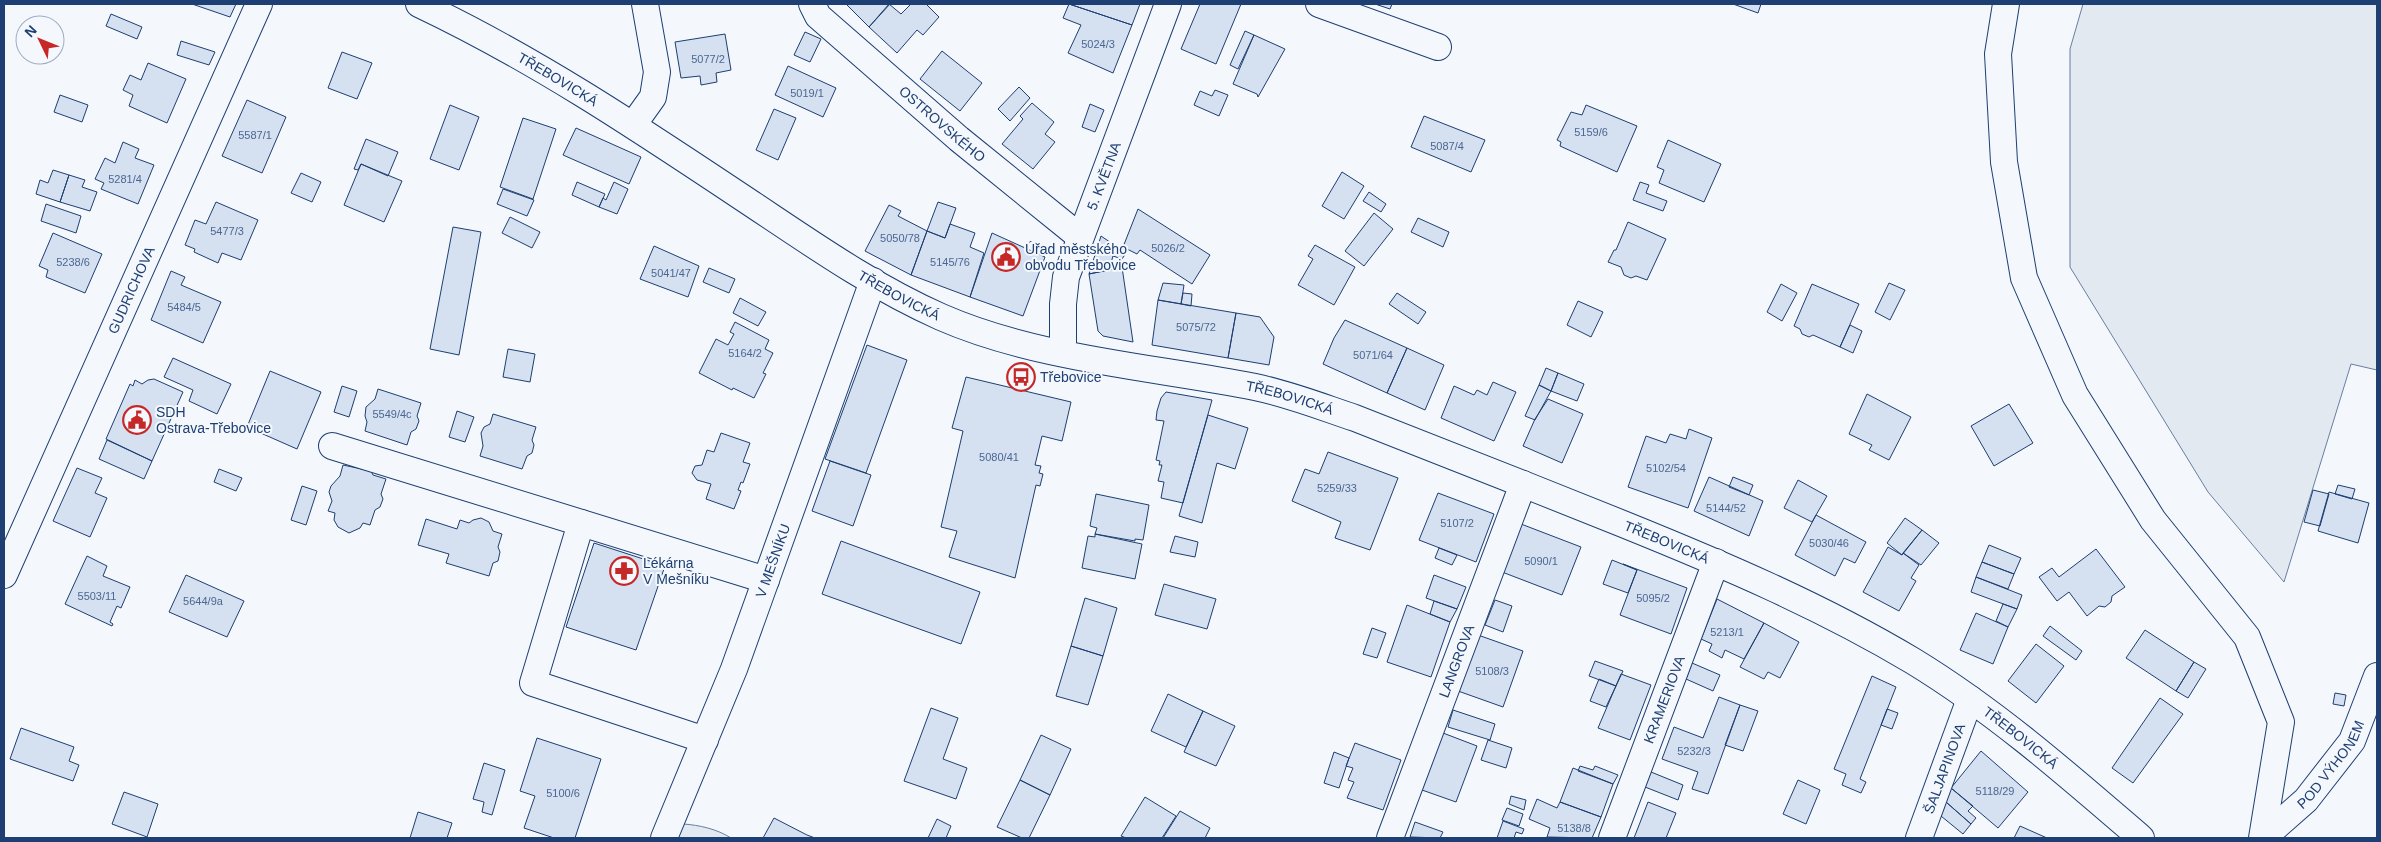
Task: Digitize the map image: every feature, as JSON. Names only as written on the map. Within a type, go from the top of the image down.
[{"type":"street","name":"GUDRICHOVA","points":[[4,576],[259,4]]},
{"type":"street","name":"TŘEBOVICKÁ","points":[[419,4],[474,30],[530,61],[633,124],[836,259],[912,304],[968,328],[1032,347],[1258,388],[1355,418],[1716,562],[1821,610],[1913,661],[1970,700],[2048,758],[2141,838]]},
{"type":"street","points":[[633,124],[653,96],[657,72],[645,4]]},
{"type":"street","name":"OSTROVSKÉHO","points":[[812,4],[818,16],[959,139],[1080,237]]},
{"type":"street","name":"5. KVĚTNA","points":[[1063,353],[1063,304],[1066,277],[1168,4]]},
{"type":"street","points":[[1319,4],[1438,47]]},
{"type":"street","points":[[2006,4],[1998,54],[2004,152],[2024,278],[2080,404],[2153,520],[2247,638],[2281,722],[2263,838]]},
{"type":"street","name":"V MEŠNÍKU","points":[[664,838],[734,669],[873,281]]},
{"type":"street","points":[[332,446],[766,580]]},
{"type":"street","name":"LANGROVA","points":[[1390,838],[1523,484]]},
{"type":"street","points":[[581,523],[534,682],[705,740]]},
{"type":"street","name":"KRAMERIOVA","points":[[1612,838],[1716,562]]},
{"type":"street","name":"POD VÝHONEM","points":[[2263,838],[2306,800],[2352,741],[2377,676]]},
{"type":"street","name":"ŠALJAPINOVA","points":[[1919,838],[1970,700]]},
{"type":"shaded area","points":[[2083,4],[2377,4],[2377,370],[2351,364],[2284,582],[2208,492],[2070,267],[2070,49]]},
{"type":"shaded area","points":[[683,824],[708,828],[731,838],[673,838]]},
{"type":"building","points":[[192,4],[236,4],[230,17]]},
{"type":"building","points":[[846,4],[890,4],[869,27]]},
{"type":"building","points":[[889,4],[901,14],[911,4],[926,4],[939,17],[923,35],[917,30],[897,53],[869,27]]},
{"type":"building","points":[[1069,4],[1132,25],[1113,73],[1068,53],[1081,25],[1063,18]]},
{"type":"building","points":[[1069,4],[1140,4],[1132,25]]},
{"type":"building","points":[[1200,4],[1241,4],[1216,64],[1181,49]]},
{"type":"building","points":[[1375,4],[1392,4],[1390,9]]},
{"type":"building","points":[[1733,4],[1761,4],[1758,13]]},
{"type":"building","points":[[111,14],[142,27],[137,39],[106,26]]},
{"type":"building","points":[[1245,31],[1254,35],[1238,69],[1230,65]]},
{"type":"building","points":[[805,32],[821,39],[810,62],[794,55]]},
{"type":"building","points":[[725,34],[731,70],[716,73],[717,82],[701,85],[700,76],[681,78],[675,42]]},
{"type":"building","points":[[1254,35],[1285,49],[1258,97],[1257,94],[1233,84]]},
{"type":"building","points":[[181,41],[215,52],[209,65],[177,55]]},
{"type":"building","points":[[942,51],[982,83],[960,111],[920,79]]},
{"type":"building","points":[[342,52],[372,63],[357,99],[328,88]]},
{"type":"building","points":[[148,63],[186,79],[167,123],[129,106],[133,95],[123,90],[130,75],[141,80]]},
{"type":"building","points":[[788,66],[836,88],[823,117],[775,95]]},
{"type":"building","points":[[1019,87],[1030,98],[1010,121],[998,109]]},
{"type":"building","points":[[1215,90],[1228,95],[1219,116],[1194,105],[1200,91],[1212,96]]},
{"type":"building","points":[[60,95],[88,105],[82,122],[54,112]]},
{"type":"building","points":[[247,100],[286,117],[262,173],[222,156]]},
{"type":"building","points":[[1032,103],[1054,122],[1045,134],[1055,142],[1033,169],[1002,144],[1023,119],[1020,116]]},
{"type":"building","points":[[1090,104],[1104,110],[1095,132],[1082,127]]},
{"type":"building","points":[[450,105],[479,117],[459,170],[430,159]]},
{"type":"building","points":[[1586,105],[1637,126],[1617,172],[1560,146],[1561,142],[1557,140],[1571,112],[1582,115]]},
{"type":"building","points":[[774,109],[796,118],[778,160],[756,150]]},
{"type":"building","points":[[1424,116],[1485,140],[1471,172],[1411,147]]},
{"type":"building","points":[[523,118],[556,129],[533,199],[500,187]]},
{"type":"building","points":[[576,128],[641,157],[629,184],[563,155]]},
{"type":"building","points":[[366,139],[398,152],[388,176],[361,164],[358,170],[354,169]]},
{"type":"building","points":[[1668,140],[1721,164],[1704,202],[1659,183],[1664,170],[1657,167]]},
{"type":"building","points":[[123,142],[139,149],[135,158],[154,165],[138,204],[101,189],[104,183],[95,179],[105,158],[115,163]]},
{"type":"building","points":[[361,164],[402,181],[384,222],[344,205]]},
{"type":"building","points":[[53,170],[69,175],[60,202],[36,194],[40,180],[48,183]]},
{"type":"building","points":[[1342,172],[1364,186],[1344,219],[1322,206]]},
{"type":"building","points":[[301,173],[321,182],[312,202],[291,193]]},
{"type":"building","points":[[69,175],[85,180],[82,187],[97,192],[90,211],[60,202]]},
{"type":"building","points":[[577,182],[605,194],[599,207],[572,195]]},
{"type":"building","points":[[614,182],[628,189],[617,214],[599,207],[603,198],[606,200]]},
{"type":"building","points":[[1640,182],[1649,185],[1646,193],[1667,201],[1663,211],[1633,200]]},
{"type":"building","points":[[503,189],[534,200],[527,216],[497,204]]},
{"type":"building","points":[[1369,192],[1386,204],[1381,212],[1363,201]]},
{"type":"building","points":[[216,202],[258,220],[241,260],[222,253],[218,263],[194,252],[195,249],[185,245],[195,220],[206,224]]},
{"type":"building","points":[[938,202],[956,208],[945,238],[927,231]]},
{"type":"building","points":[[46,204],[81,216],[76,233],[41,221]]},
{"type":"building","points":[[889,205],[901,211],[898,216],[927,231],[911,275],[865,251]]},
{"type":"building","points":[[1138,209],[1210,255],[1192,284],[1140,250],[1137,254],[1123,247]]},
{"type":"building","points":[[1374,213],[1393,229],[1364,266],[1345,251]]},
{"type":"building","points":[[510,217],[540,232],[532,248],[502,233]]},
{"type":"building","points":[[1418,218],[1449,232],[1443,247],[1411,232]]},
{"type":"building","points":[[1628,222],[1666,239],[1647,280],[1636,276],[1631,278],[1624,275],[1621,267],[1608,262],[1614,250],[1616,250]]},
{"type":"building","points":[[950,224],[975,233],[970,247],[984,253],[970,297],[911,275],[927,231],[945,238]]},
{"type":"building","points":[[453,227],[481,232],[459,355],[430,349]]},
{"type":"building","points":[[53,233],[102,254],[85,293],[46,277],[48,270],[39,266]]},
{"type":"building","points":[[992,233],[1045,257],[1023,316],[970,297]]},
{"type":"building","points":[[1101,236],[1126,253],[1122,259],[1113,256],[1109,270],[1089,274]]},
{"type":"building","points":[[1315,245],[1355,267],[1334,305],[1298,285],[1313,259],[1308,256]]},
{"type":"building","points":[[654,246],[699,266],[688,297],[640,279]]},
{"type":"building","points":[[1122,267],[1133,342],[1103,336],[1098,331],[1089,274]]},
{"type":"building","points":[[709,268],[735,279],[729,293],[703,282]]},
{"type":"building","points":[[171,271],[185,277],[181,285],[221,302],[203,343],[151,320]]},
{"type":"building","points":[[1163,283],[1184,285],[1181,304],[1158,300]]},
{"type":"building","points":[[1889,283],[1905,290],[1890,320],[1875,312]]},
{"type":"building","points":[[1781,284],[1797,293],[1782,321],[1767,312]]},
{"type":"building","points":[[1812,284],[1859,304],[1840,347],[1813,335],[1809,337],[1802,334],[1800,329],[1794,326]]},
{"type":"building","points":[[1183,293],[1192,294],[1191,306],[1181,304]]},
{"type":"building","points":[[1397,293],[1426,312],[1418,324],[1389,304]]},
{"type":"building","points":[[740,298],[766,312],[758,326],[733,313]]},
{"type":"building","points":[[1158,300],[1236,313],[1228,358],[1152,345]]},
{"type":"building","points":[[1578,301],[1603,312],[1591,337],[1567,325]]},
{"type":"building","points":[[1236,313],[1260,317],[1274,337],[1269,365],[1228,358]]},
{"type":"building","points":[[1345,320],[1407,348],[1387,393],[1323,364],[1334,338]]},
{"type":"building","points":[[735,322],[769,340],[765,349],[773,353],[763,373],[766,374],[754,398],[733,388],[732,390],[699,373],[716,339],[728,345],[734,334],[730,332]]},
{"type":"building","points":[[1850,325],[1862,331],[1853,353],[1840,347]]},
{"type":"building","points":[[867,345],[907,360],[866,473],[825,459]]},
{"type":"building","points":[[1407,348],[1444,365],[1425,410],[1387,393]]},
{"type":"building","points":[[508,349],[535,354],[530,382],[503,377]]},
{"type":"building","points":[[173,358],[231,384],[217,414],[189,401],[193,390],[164,377]]},
{"type":"building","points":[[1546,368],[1558,373],[1551,391],[1539,385]]},
{"type":"building","points":[[270,371],[321,392],[297,449],[247,427]]},
{"type":"building","points":[[1558,373],[1584,384],[1577,401],[1551,391]]},
{"type":"building","points":[[966,377],[1071,402],[1062,441],[1042,436],[1035,465],[1041,466],[1039,473],[1043,474],[1040,486],[1036,485],[1015,578],[949,557],[957,531],[941,527],[963,431],[952,428]]},
{"type":"building","points":[[154,379],[183,392],[152,461],[106,439],[130,384],[133,386],[135,380],[142,384]]},
{"type":"building","points":[[1493,382],[1516,392],[1494,441],[1441,418],[1454,386],[1474,395],[1477,390],[1487,395]]},
{"type":"building","points":[[1539,385],[1551,391],[1535,420],[1525,416]]},
{"type":"building","points":[[342,386],[357,391],[349,417],[334,412]]},
{"type":"building","points":[[378,389],[421,403],[417,416],[419,421],[416,429],[411,432],[407,445],[365,431],[367,422],[365,416],[366,407],[375,399]]},
{"type":"building","points":[[1166,392],[1212,400],[1183,503],[1161,498],[1164,482],[1158,481],[1162,465],[1159,465],[1160,461],[1156,460],[1164,421],[1156,420],[1161,398]]},
{"type":"building","points":[[1867,394],[1911,417],[1889,460],[1869,450],[1872,445],[1849,434]]},
{"type":"building","points":[[1548,399],[1583,414],[1562,463],[1523,446],[1535,419]]},
{"type":"building","points":[[2009,404],[2033,443],[1994,466],[1971,426]]},
{"type":"building","points":[[457,411],[474,417],[465,442],[449,437]]},
{"type":"building","points":[[493,414],[536,427],[532,440],[534,445],[532,453],[527,456],[522,469],[480,456],[483,446],[481,433],[484,427],[490,424]]},
{"type":"building","points":[[1208,415],[1248,428],[1235,469],[1217,463],[1202,523],[1179,516]]},
{"type":"building","points":[[1689,429],[1712,438],[1688,508],[1628,487],[1646,436],[1666,443],[1670,434],[1686,439]]},
{"type":"building","points":[[721,433],[750,443],[743,462],[750,464],[743,483],[741,482],[738,490],[741,491],[734,509],[706,499],[711,484],[697,480],[692,473],[695,466],[702,465],[707,450],[714,452]]},
{"type":"building","points":[[107,440],[152,461],[144,479],[99,459]]},
{"type":"building","points":[[1328,452],[1398,478],[1370,550],[1335,538],[1341,522],[1292,501],[1305,469],[1319,474]]},
{"type":"building","points":[[830,461],[871,475],[853,526],[812,511]]},
{"type":"building","points":[[343,465],[371,471],[373,475],[386,479],[381,494],[383,499],[380,507],[375,510],[370,525],[363,523],[360,528],[349,533],[338,527],[334,520],[335,513],[328,511],[332,501],[329,492],[331,486],[340,476]]},
{"type":"building","points":[[77,468],[102,478],[95,493],[107,498],[90,537],[53,521]]},
{"type":"building","points":[[219,469],[242,478],[236,491],[214,482]]},
{"type":"building","points":[[1709,477],[1763,501],[1749,536],[1694,511]]},
{"type":"building","points":[[1733,477],[1753,485],[1749,495],[1729,487]]},
{"type":"building","points":[[1798,480],[1827,496],[1812,522],[1784,508]]},
{"type":"building","points":[[2338,485],[2355,489],[2352,499],[2335,494]]},
{"type":"building","points":[[302,486],[317,491],[306,525],[291,520]]},
{"type":"building","points":[[2313,490],[2329,494],[2320,526],[2304,522]]},
{"type":"building","points":[[2329,492],[2369,503],[2358,543],[2318,531]]},
{"type":"building","points":[[1438,493],[1494,514],[1476,562],[1419,540]]},
{"type":"building","points":[[1096,494],[1149,505],[1143,540],[1135,539],[1135,541],[1095,534],[1097,528],[1090,526]]},
{"type":"building","points":[[1816,515],[1866,542],[1855,563],[1844,558],[1835,576],[1795,555]]},
{"type":"building","points":[[481,518],[489,522],[493,531],[502,534],[498,547],[500,552],[498,561],[493,563],[489,576],[446,563],[449,554],[418,545],[426,519],[457,529],[460,520],[469,523]]},
{"type":"building","points":[[1905,518],[1922,530],[1902,555],[1887,543]]},
{"type":"building","points":[[1521,524],[1581,547],[1562,595],[1502,572]]},
{"type":"building","points":[[1922,530],[1939,543],[1921,565],[1903,553]]},
{"type":"building","points":[[1095,534],[1142,544],[1135,579],[1082,568],[1088,536],[1095,537]]},
{"type":"building","points":[[1175,536],[1198,542],[1195,557],[1170,552]]},
{"type":"building","points":[[841,541],[980,592],[961,644],[822,594]]},
{"type":"building","points":[[594,543],[665,566],[636,650],[566,627]]},
{"type":"building","points":[[1989,545],[2021,558],[2014,574],[1982,562]]},
{"type":"building","points":[[1888,547],[1902,555],[1903,553],[1919,565],[1911,578],[1916,581],[1899,611],[1863,592]]},
{"type":"building","points":[[1439,548],[1457,555],[1452,565],[1435,558]]},
{"type":"building","points":[[2096,549],[2125,587],[2112,596],[2111,602],[2105,607],[2099,606],[2087,616],[2069,592],[2057,601],[2039,577],[2052,568],[2059,577]]},
{"type":"building","points":[[87,556],[107,566],[103,576],[130,587],[121,608],[117,606],[110,622],[113,624],[112,626],[65,604]]},
{"type":"building","points":[[1612,560],[1637,570],[1628,593],[1603,584]]},
{"type":"building","points":[[1982,562],[2014,574],[2008,589],[1976,577]]},
{"type":"building","points":[[1623,564],[1687,588],[1671,634],[1620,615],[1637,570]]},
{"type":"building","points":[[186,575],[244,601],[227,637],[169,612]]},
{"type":"building","points":[[1434,575],[1466,587],[1457,609],[1426,598]]},
{"type":"building","points":[[1976,577],[2022,595],[2017,609],[1971,592]]},
{"type":"building","points":[[1164,584],[1216,599],[1207,629],[1155,615]]},
{"type":"building","points":[[1085,598],[1117,608],[1103,656],[1071,646]]},
{"type":"building","points":[[1717,599],[1764,623],[1744,659],[1725,650],[1722,658],[1709,651],[1712,644],[1701,639]]},
{"type":"building","points":[[1495,600],[1512,606],[1503,632],[1485,625]]},
{"type":"building","points":[[1434,601],[1457,609],[1450,622],[1430,614]]},
{"type":"building","points":[[2003,604],[2017,609],[2008,627],[1996,621]]},
{"type":"building","points":[[1407,605],[1450,622],[1431,677],[1387,662]]},
{"type":"building","points":[[1976,613],[2008,627],[1993,664],[1960,650]]},
{"type":"building","points":[[1764,623],[1799,642],[1780,678],[1768,672],[1764,679],[1740,667]]},
{"type":"building","points":[[2050,626],[2082,651],[2076,660],[2043,636]]},
{"type":"building","points":[[1372,628],[1386,633],[1377,658],[1363,654]]},
{"type":"building","points":[[2145,630],[2194,662],[2176,691],[2126,658]]},
{"type":"building","points":[[1478,635],[1523,651],[1503,707],[1458,691]]},
{"type":"building","points":[[2036,644],[2064,666],[2036,703],[2008,681]]},
{"type":"building","points":[[1071,646],[1103,656],[1088,705],[1056,696]]},
{"type":"building","points":[[1595,661],[1623,671],[1616,686],[1589,676]]},
{"type":"building","points":[[2194,662],[2206,669],[2188,698],[2176,691]]},
{"type":"building","points":[[1692,663],[1720,675],[1713,691],[1686,679]]},
{"type":"building","points":[[1621,674],[1651,685],[1630,740],[1598,728]]},
{"type":"building","points":[[1872,676],[1896,687],[1860,779],[1866,782],[1861,793],[1842,785],[1846,774],[1834,769]]},
{"type":"building","points":[[1599,679],[1616,686],[1606,707],[1590,701]]},
{"type":"building","points":[[2335,693],[2346,695],[2344,706],[2333,704]]},
{"type":"building","points":[[1168,694],[1203,711],[1186,747],[1151,731]]},
{"type":"building","points":[[1719,697],[1740,705],[1708,794],[1692,789],[1698,772],[1662,759],[1674,727],[1703,738]]},
{"type":"building","points":[[2160,698],[2183,714],[2133,783],[2112,768]]},
{"type":"building","points":[[1740,705],[1758,711],[1743,751],[1725,745]]},
{"type":"building","points":[[931,708],[958,718],[943,759],[967,768],[956,799],[904,781]]},
{"type":"building","points":[[1887,709],[1898,713],[1892,729],[1881,725]]},
{"type":"building","points":[[1453,710],[1495,724],[1490,740],[1448,727]]},
{"type":"building","points":[[1203,711],[1235,726],[1216,766],[1184,752]]},
{"type":"building","points":[[21,728],[74,747],[69,761],[79,765],[73,781],[10,759]]},
{"type":"building","points":[[1443,733],[1477,746],[1456,802],[1422,790]]},
{"type":"building","points":[[1041,735],[1071,749],[1050,795],[1020,780]]},
{"type":"building","points":[[537,738],[601,759],[575,838],[554,838],[524,828],[535,796],[520,791]]},
{"type":"building","points":[[1488,740],[1512,748],[1506,768],[1481,760]]},
{"type":"building","points":[[1355,743],[1401,760],[1383,810],[1347,798],[1354,782],[1348,780],[1353,768],[1346,766]]},
{"type":"building","points":[[1981,751],[2028,792],[1998,828],[1951,788]]},
{"type":"building","points":[[1334,752],[1349,758],[1339,788],[1324,783]]},
{"type":"building","points":[[484,763],[505,770],[492,815],[482,812],[484,802],[473,799]]},
{"type":"building","points":[[1580,766],[1593,770],[1595,766],[1618,775],[1613,784],[1578,771]]},
{"type":"building","points":[[1573,768],[1613,784],[1601,817],[1560,802]]},
{"type":"building","points":[[1651,772],[1683,785],[1678,800],[1645,787]]},
{"type":"building","points":[[1020,780],[1050,795],[1029,838],[1022,838],[997,827]]},
{"type":"building","points":[[1798,780],[1820,790],[1806,824],[1783,814]]},
{"type":"building","points":[[1951,788],[1973,806],[1968,811],[1976,818],[1971,824],[1946,802]]},
{"type":"building","points":[[124,792],[158,804],[147,837],[112,824]]},
{"type":"building","points":[[1511,796],[1526,800],[1524,810],[1509,804]]},
{"type":"building","points":[[1145,797],[1176,816],[1162,838],[1126,838],[1121,836]]},
{"type":"building","points":[[1537,799],[1557,808],[1560,802],[1601,817],[1592,838],[1547,837],[1550,828],[1529,819]]},
{"type":"building","points":[[1648,802],[1676,813],[1666,838],[1634,838]]},
{"type":"building","points":[[1946,802],[1971,824],[1963,834],[1941,816]]},
{"type":"building","points":[[1507,808],[1523,814],[1519,826],[1502,820]]},
{"type":"building","points":[[1180,811],[1210,828],[1205,838],[1163,838]]},
{"type":"building","points":[[418,812],[452,823],[447,838],[410,838]]},
{"type":"building","points":[[774,818],[807,835],[815,838],[763,838]]},
{"type":"building","points":[[937,819],[951,826],[946,838],[928,838]]},
{"type":"building","points":[[1503,821],[1524,829],[1522,834],[1516,832],[1514,838],[1497,838]]},
{"type":"building","points":[[1415,822],[1443,832],[1440,838],[1410,837]]},
{"type":"building","points":[[2020,826],[2047,838],[2014,838]]},
{"type":"place","name":"Úřad městského obvodu Třebovice","points":[[1006,257]]},
{"type":"place","name":"Třebovice","points":[[1021,377]]},
{"type":"place","name":"SDH Ostrava-Třebovice","points":[[137,420]]},
{"type":"place","name":"Lékárna V Mešníku","points":[[624,571]]}]
